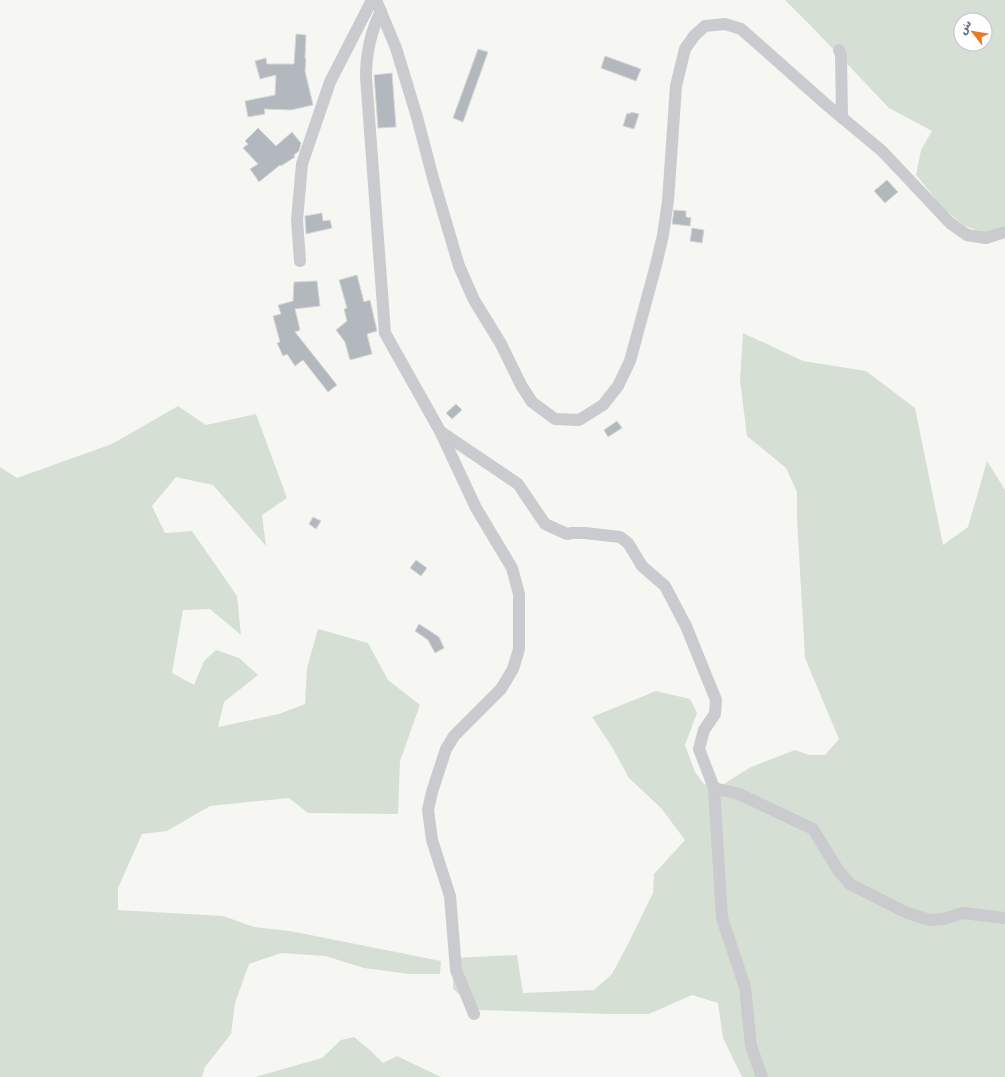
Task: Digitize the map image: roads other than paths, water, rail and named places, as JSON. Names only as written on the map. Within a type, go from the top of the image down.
[{"type":"street","points":[[300,261],[296,220],[302,164],[330,82],[372,0]]},
{"type":"street","points":[[376,0],[396,48],[459,266],[474,300],[501,344],[521,385],[532,402],[555,419],[579,420],[603,405],[618,386],[630,360],[663,235],[668,201],[676,86],[685,49],[694,36],[705,26],[725,24],[740,29],[842,118],[882,150],[950,223],[967,235],[986,238],[1005,232]]},
{"type":"street","points":[[380,12],[368,43],[366,66],[385,333],[440,431],[476,508],[512,568],[519,594],[519,649],[513,669],[501,689],[454,736],[446,749],[432,792],[428,810],[432,840],[450,896],[456,970],[474,1014]]},
{"type":"street","points":[[839,50],[842,118]]},
{"type":"street","points":[[440,431],[518,484],[545,524],[566,534],[585,533],[620,537],[628,542],[642,566],[665,586],[686,626],[716,700],[715,714],[704,730],[699,749],[714,788],[722,918],[744,987],[751,1046],[762,1077]]},
{"type":"street","points":[[714,788],[739,794],[813,829],[838,870],[850,884],[907,913],[930,920],[943,919],[963,913],[1005,918]]}]
